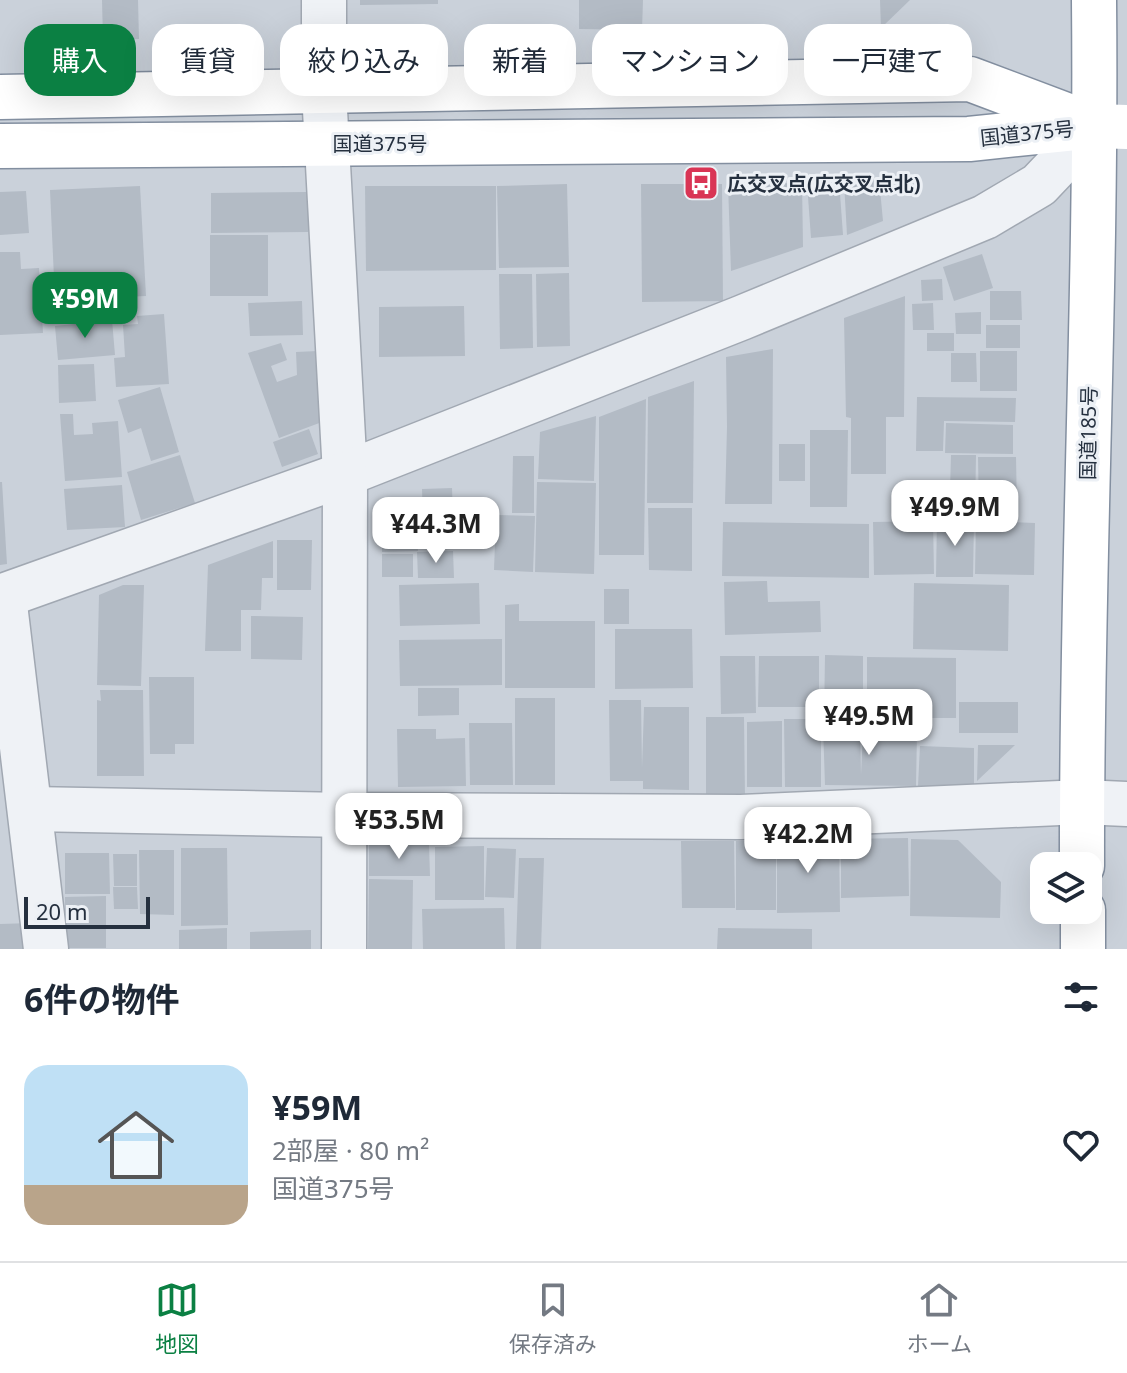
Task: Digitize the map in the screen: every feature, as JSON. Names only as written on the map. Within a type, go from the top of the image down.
[{"type":"highway","name":"国道185号","points":[[1082,852],[1111,126],[1094,0]]},
{"type":"highway","name":"国道375号","points":[[448,90],[970,79],[1111,126]]},
{"type":"highway","name":"国道375号","points":[[0,97],[280,93]]},
{"type":"highway","name":"国道375号","points":[[0,146],[969,139],[1111,126]]},
{"type":"highway","points":[[1083,924],[1083,949]]},
{"type":"street","points":[[324,0],[324,24]]},
{"type":"street","points":[[324,96],[345,474],[344,949]]},
{"type":"street","points":[[46,949],[31,809],[2,597],[345,474],[716,328],[985,217],[1039,185],[1111,126]]},
{"type":"street","points":[[31,809],[346,815],[741,817],[1082,802],[1127,804]]},
{"type":"shaded area","points":[[0,0],[1127,0],[1127,949],[0,949]]},
{"type":"building","points":[[102,0],[138,0],[139,39],[136,39],[136,24],[103,24]]},
{"type":"building","points":[[360,0],[438,0],[438,4],[360,5]]},
{"type":"building","points":[[579,0],[643,0],[642,24],[592,24],[592,29],[579,29]]},
{"type":"building","points":[[880,0],[910,0],[885,24],[881,24]]},
{"type":"building","points":[[879,179],[883,221],[847,235],[844,182]]},
{"type":"building","points":[[839,180],[843,235],[811,238],[807,183]]},
{"type":"building","points":[[802,183],[803,247],[731,271],[728,184]]},
{"type":"building","points":[[567,184],[569,267],[499,268],[497,186]]},
{"type":"building","points":[[641,184],[722,184],[723,301],[642,302]]},
{"type":"building","points":[[140,186],[146,296],[55,300],[50,190]]},
{"type":"building","points":[[365,186],[496,186],[496,270],[366,271]]},
{"type":"building","points":[[26,191],[29,233],[0,235],[0,192]]},
{"type":"building","points":[[308,192],[308,232],[211,233],[211,193]]},
{"type":"building","points":[[210,235],[268,235],[268,296],[210,296]]},
{"type":"building","points":[[0,252],[20,252],[21,269],[39,268],[43,333],[0,335]]},
{"type":"building","points":[[982,254],[993,288],[954,301],[943,267]]},
{"type":"building","points":[[569,273],[570,346],[537,347],[536,274]]},
{"type":"building","points":[[499,274],[532,274],[533,348],[500,349]]},
{"type":"building","points":[[942,279],[943,300],[922,301],[921,280]]},
{"type":"building","points":[[990,291],[1021,291],[1022,320],[990,320]]},
{"type":"building","points":[[905,296],[904,417],[886,417],[886,474],[851,474],[851,418],[846,417],[844,318]]},
{"type":"building","points":[[302,301],[303,335],[250,336],[248,303]]},
{"type":"building","points":[[933,303],[934,330],[913,330],[912,304]]},
{"type":"building","points":[[464,306],[465,356],[379,357],[379,307]]},
{"type":"building","points":[[981,312],[981,334],[956,334],[955,313]]},
{"type":"building","points":[[164,314],[169,384],[116,387],[114,358],[125,357],[123,325],[138,324],[137,316]]},
{"type":"building","points":[[112,320],[115,355],[58,360],[55,326]]},
{"type":"building","points":[[986,325],[1020,325],[1020,348],[986,348]]},
{"type":"building","points":[[927,333],[954,333],[954,351],[927,351]]},
{"type":"building","points":[[281,343],[287,360],[271,366],[277,382],[297,375],[296,352],[318,351],[322,422],[279,438],[248,353]]},
{"type":"building","points":[[773,349],[772,504],[725,504],[726,357]]},
{"type":"building","points":[[980,351],[1017,351],[1017,391],[980,391]]},
{"type":"building","points":[[951,353],[976,353],[977,382],[951,382]]},
{"type":"building","points":[[94,364],[96,401],[59,403],[58,365]]},
{"type":"building","points":[[694,381],[693,503],[647,503],[648,397]]},
{"type":"building","points":[[160,387],[179,452],[151,461],[141,428],[128,433],[118,400]]},
{"type":"building","points":[[917,397],[1016,398],[1015,422],[944,421],[943,451],[916,451]]},
{"type":"building","points":[[646,399],[644,555],[599,555],[599,417]]},
{"type":"building","points":[[60,414],[73,414],[74,435],[93,434],[92,423],[118,421],[122,477],[65,481]]},
{"type":"building","points":[[596,416],[594,481],[538,479],[540,432]]},
{"type":"building","points":[[946,423],[1013,425],[1013,454],[945,453]]},
{"type":"building","points":[[309,429],[318,454],[282,467],[273,442]]},
{"type":"building","points":[[810,430],[848,430],[847,507],[810,507]]},
{"type":"building","points":[[779,444],[805,444],[805,481],[779,481]]},
{"type":"building","points":[[180,455],[195,503],[141,520],[127,472]]},
{"type":"building","points":[[951,455],[976,455],[975,511],[936,510],[937,490],[950,490]]},
{"type":"building","points":[[513,456],[534,456],[534,513],[512,513]]},
{"type":"building","points":[[978,457],[1016,457],[1017,510],[979,510]]},
{"type":"building","points":[[0,482],[7,564],[0,565]]},
{"type":"building","points":[[537,482],[596,483],[594,574],[535,572]]},
{"type":"building","points":[[122,485],[125,527],[67,530],[64,489]]},
{"type":"building","points":[[452,488],[454,547],[424,548],[422,489]]},
{"type":"building","points":[[417,507],[418,551],[382,552],[382,521]]},
{"type":"building","points":[[648,508],[692,508],[692,571],[649,570]]},
{"type":"building","points":[[496,515],[535,516],[533,572],[494,570]]},
{"type":"building","points":[[937,519],[974,520],[973,577],[936,577]]},
{"type":"building","points":[[933,521],[934,574],[874,575],[873,522]]},
{"type":"building","points":[[976,521],[1035,523],[1034,575],[975,574]]},
{"type":"building","points":[[723,522],[869,524],[869,578],[722,576]]},
{"type":"building","points":[[277,540],[312,540],[311,590],[277,590]]},
{"type":"building","points":[[273,541],[273,578],[262,578],[261,610],[241,610],[241,651],[205,651],[208,565]]},
{"type":"building","points":[[453,551],[454,578],[418,578],[417,552]]},
{"type":"building","points":[[382,554],[413,554],[413,577],[382,577]]},
{"type":"building","points":[[767,581],[768,602],[820,601],[821,632],[725,635],[724,582]]},
{"type":"building","points":[[479,583],[480,624],[400,626],[399,585]]},
{"type":"building","points":[[914,583],[1009,585],[1008,651],[913,649]]},
{"type":"building","points":[[123,585],[144,585],[141,686],[97,685],[99,595]]},
{"type":"building","points":[[604,589],[629,589],[629,624],[604,624]]},
{"type":"building","points":[[519,604],[519,621],[595,621],[595,688],[505,688],[505,605]]},
{"type":"building","points":[[251,616],[303,617],[302,660],[251,659]]},
{"type":"building","points":[[615,629],[692,629],[693,688],[615,689]]},
{"type":"building","points":[[502,639],[502,685],[400,686],[399,640]]},
{"type":"building","points":[[825,655],[863,656],[863,720],[824,720]]},
{"type":"building","points":[[720,656],[755,656],[756,713],[721,714]]},
{"type":"building","points":[[759,656],[819,656],[819,707],[758,707]]},
{"type":"building","points":[[867,657],[956,658],[956,718],[867,718]]},
{"type":"building","points":[[149,677],[194,677],[194,744],[175,744],[175,754],[150,754]]},
{"type":"building","points":[[418,688],[459,688],[459,715],[418,716]]},
{"type":"building","points":[[100,690],[143,690],[144,776],[97,776],[97,700],[101,701]]},
{"type":"building","points":[[515,698],[555,698],[555,785],[515,785]]},
{"type":"building","points":[[609,700],[641,700],[642,768],[644,707],[689,707],[689,790],[643,789],[643,781],[610,781]]},
{"type":"building","points":[[959,702],[1018,702],[1018,733],[959,733]]},
{"type":"building","points":[[706,717],[744,717],[745,798],[706,798]]},
{"type":"building","points":[[784,719],[821,719],[821,787],[785,787]]},
{"type":"building","points":[[782,721],[782,787],[747,787],[747,722]]},
{"type":"building","points":[[469,723],[512,723],[513,785],[470,785]]},
{"type":"building","points":[[860,725],[861,775],[863,731],[917,732],[916,786],[825,785],[823,726]]},
{"type":"building","points":[[397,729],[436,729],[436,739],[465,738],[466,786],[398,787]]},
{"type":"building","points":[[978,745],[1015,745],[977,781]]},
{"type":"building","points":[[920,746],[974,748],[974,787],[918,786]]},
{"type":"building","points":[[777,838],[839,838],[840,912],[777,913]]},
{"type":"building","points":[[908,838],[909,896],[841,898],[841,839]]},
{"type":"building","points":[[911,839],[958,840],[1001,882],[1000,918],[910,916]]},
{"type":"building","points":[[681,841],[734,841],[735,908],[682,908]]},
{"type":"building","points":[[736,841],[776,841],[776,910],[736,910]]},
{"type":"building","points":[[369,845],[429,845],[430,876],[369,876]]},
{"type":"building","points":[[484,846],[484,900],[435,900],[435,847]]},
{"type":"building","points":[[181,848],[227,848],[228,925],[181,926]]},
{"type":"building","points":[[487,848],[516,849],[514,898],[485,897]]},
{"type":"building","points":[[139,850],[174,850],[174,915],[140,914]]},
{"type":"building","points":[[65,853],[109,853],[110,894],[65,894]]},
{"type":"building","points":[[113,854],[137,854],[137,886],[114,886]]},
{"type":"building","points":[[519,858],[544,858],[541,949],[516,949]]},
{"type":"building","points":[[369,879],[413,880],[412,949],[368,949]]},
{"type":"building","points":[[113,887],[137,887],[138,909],[114,909]]},
{"type":"building","points":[[106,896],[106,948],[65,948],[65,897]]},
{"type":"building","points":[[504,908],[505,949],[423,949],[422,909]]},
{"type":"building","points":[[32,923],[33,949],[0,949],[0,924]]},
{"type":"building","points":[[227,928],[227,949],[179,949],[179,930]]},
{"type":"building","points":[[718,928],[812,929],[812,949],[717,949]]},
{"type":"building","points":[[311,930],[311,949],[250,949],[250,932]]},
{"type":"place","name":"広交叉点(広交叉点北)","points":[[701,183]]}]
